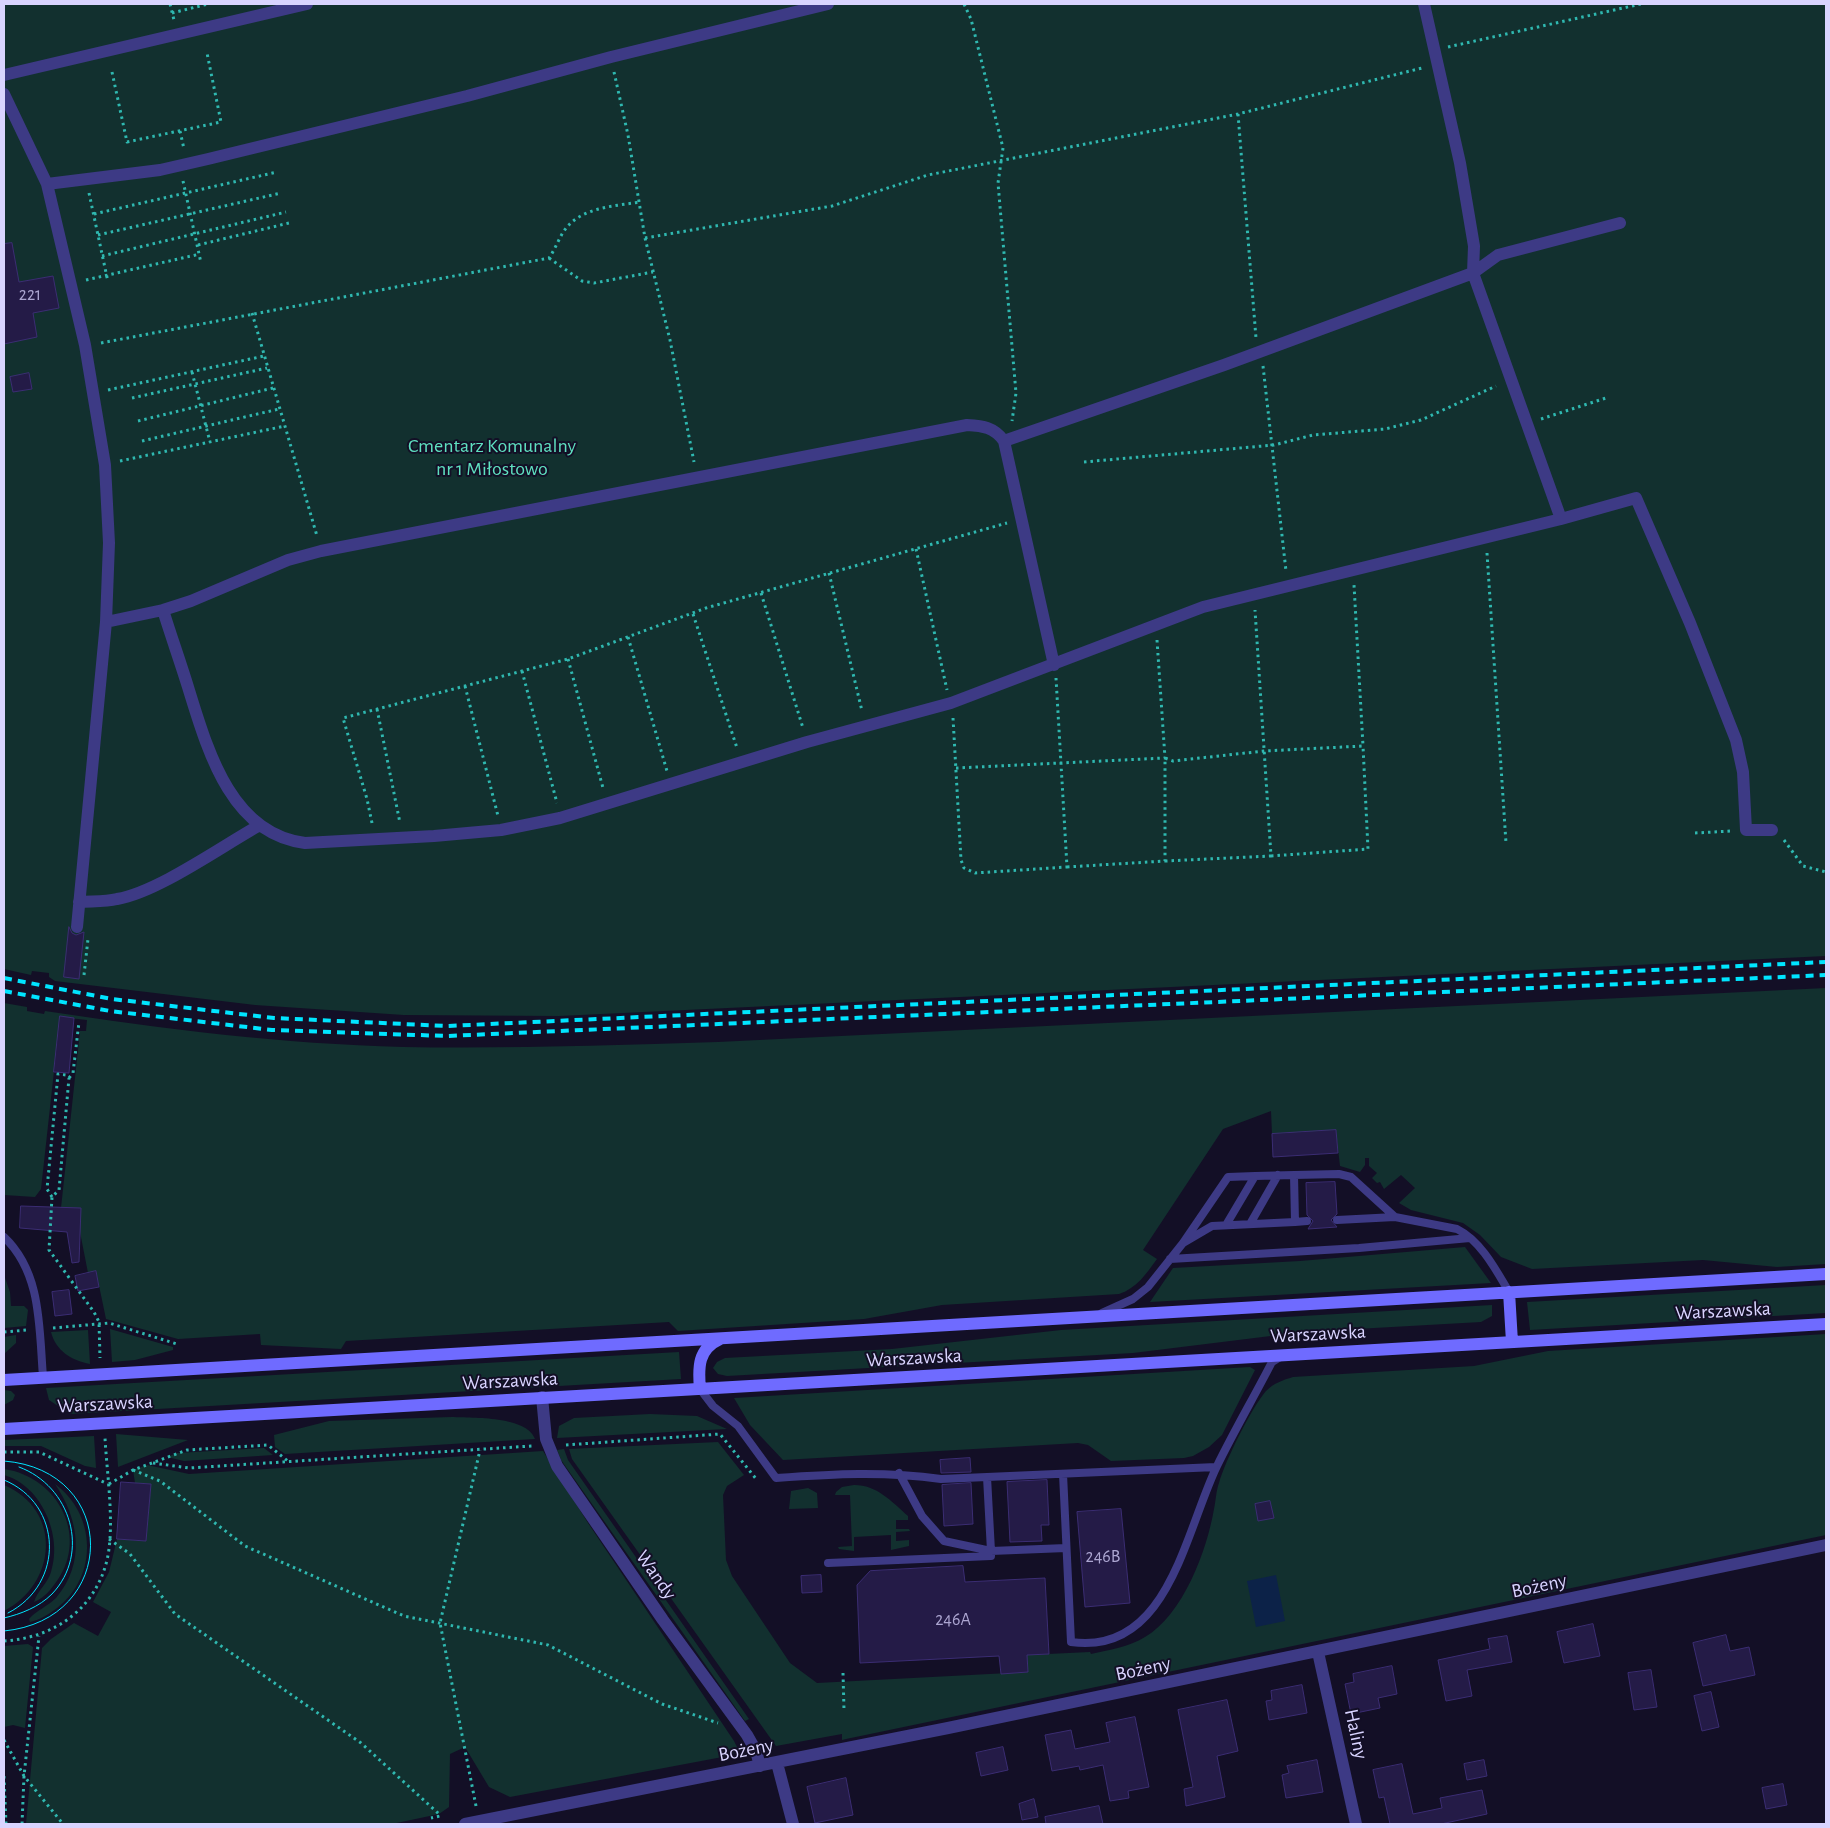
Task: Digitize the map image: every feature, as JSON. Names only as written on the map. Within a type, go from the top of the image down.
[{"type":"main road","name":"Warszawska","points":[[4,1380],[1826,1274]]},
{"type":"main road","points":[[1510,1292],[1512,1342]]},
{"type":"main road","name":"Warszawska","points":[[4,1429],[1826,1324]]},
{"type":"main road","points":[[700,1388],[699,1366],[701,1356],[707,1347],[722,1338]]},
{"type":"street","points":[[4,75],[307,4]]},
{"type":"street","points":[[47,184],[86,180],[180,165],[467,96],[611,57],[828,4]]},
{"type":"street","points":[[1424,4],[1460,164],[1474,246],[1473,273],[1560,519]]},
{"type":"street","points":[[4,94],[47,184],[85,346],[105,465],[109,543],[106,622],[77,927]]},
{"type":"street","points":[[1004,441],[1259,352],[1473,273],[1498,255],[1620,223]]},
{"type":"street","points":[[106,622],[163,610],[218,591],[288,560],[322,552],[967,425],[986,426],[994,430],[1004,441],[1054,665]]},
{"type":"street","points":[[163,610],[215,765],[238,802],[260,825],[287,840],[296,842],[403,838],[501,830],[560,818],[742,764],[808,742],[951,703],[1203,608],[1486,538],[1636,498],[1690,623],[1736,740],[1743,772],[1746,830],[1772,830]]},
{"type":"street","points":[[79,902],[118,899],[139,892],[166,879],[260,825]]},
{"type":"street","name":"Wandy","points":[[542,1397],[548,1446],[557,1466],[747,1735],[756,1751],[760,1766]]},
{"type":"street","name":"Bożeny","points":[[474,1823],[1318,1652],[1826,1545]]},
{"type":"street","name":"Haliny","points":[[1318,1652],[1356,1824]]},
{"type":"street","points":[[777,1763],[792,1824]]},
{"type":"lane","points":[[1088,1317],[1113,1309],[1141,1293],[1183,1242],[1228,1177],[1339,1174],[1352,1177],[1395,1217]]},
{"type":"lane","points":[[1294,1175],[1295,1222]]},
{"type":"lane","points":[[1226,1225],[1255,1176]]},
{"type":"lane","points":[[1250,1224],[1278,1176]]},
{"type":"lane","points":[[1337,1220],[1395,1217],[1448,1226],[1465,1233],[1491,1263],[1510,1292]]},
{"type":"lane","points":[[1183,1242],[1212,1226],[1307,1222]]},
{"type":"lane","points":[[4,1237],[20,1255],[31,1275],[39,1329],[43,1377]]},
{"type":"lane","points":[[1170,1259],[1359,1248],[1470,1238]]},
{"type":"lane","points":[[1062,1474],[1071,1642],[1090,1645],[1120,1638],[1141,1622],[1153,1608],[1176,1568],[1216,1467],[1272,1362],[1290,1354]]},
{"type":"lane","points":[[700,1388],[707,1400],[738,1426],[776,1478],[853,1473],[899,1473],[941,1479],[1216,1467]]},
{"type":"lane","points":[[899,1473],[922,1516],[944,1541],[991,1551],[1066,1548]]},
{"type":"lane","points":[[828,1563],[991,1556],[987,1477]]},
{"type":"path","points":[[172,13],[208,4]]},
{"type":"path","points":[[964,4],[971,19],[1003,148],[998,183],[1016,393],[1014,414],[1004,441]]},
{"type":"path","points":[[1435,50],[1641,4]]},
{"type":"path","points":[[112,72],[127,142],[221,122],[207,53]]},
{"type":"path","points":[[611,57],[640,202],[645,238],[670,340],[696,478]]},
{"type":"path","points":[[645,238],[832,206],[928,176],[1238,114],[1438,64]]},
{"type":"path","points":[[1238,114],[1257,345],[1274,445],[1288,586]]},
{"type":"path","points":[[180,165],[202,263]]},
{"type":"path","points":[[94,214],[277,172]]},
{"type":"path","points":[[86,180],[108,282]]},
{"type":"path","points":[[98,235],[281,193]]},
{"type":"path","points":[[85,346],[549,258],[558,246],[565,229],[575,218],[588,212],[640,202]]},
{"type":"path","points":[[102,256],[286,212]]},
{"type":"path","points":[[198,245],[289,223]]},
{"type":"path","points":[[71,283],[200,254]]},
{"type":"path","points":[[549,258],[582,281],[594,283],[653,272]]},
{"type":"path","points":[[252,313],[322,552]]},
{"type":"path","points":[[93,393],[264,356]]},
{"type":"path","points":[[132,398],[267,368]]},
{"type":"path","points":[[192,372],[210,442]]},
{"type":"path","points":[[1084,462],[1274,445],[1313,434],[1385,429],[1421,420],[1511,380]]},
{"type":"path","points":[[138,421],[273,388]]},
{"type":"path","points":[[1527,424],[1606,398]]},
{"type":"path","points":[[142,441],[279,409]]},
{"type":"path","points":[[105,465],[285,426]]},
{"type":"path","points":[[375,840],[367,798],[344,718],[568,659],[693,614],[1022,518]]},
{"type":"path","points":[[1486,538],[1506,843]]},
{"type":"path","points":[[916,549],[951,703],[961,860],[964,868],[975,873],[1368,849],[1353,570]]},
{"type":"path","points":[[829,573],[866,726]]},
{"type":"path","points":[[761,593],[808,742]]},
{"type":"path","points":[[1254,594],[1271,856]]},
{"type":"path","points":[[693,614],[742,764]]},
{"type":"path","points":[[1156,625],[1164,758],[1166,861]]},
{"type":"path","points":[[628,637],[671,785]]},
{"type":"path","points":[[568,659],[607,804]]},
{"type":"path","points":[[1054,665],[1062,763],[1067,866]]},
{"type":"path","points":[[522,671],[560,818]]},
{"type":"path","points":[[465,686],[501,830]]},
{"type":"path","points":[[376,709],[403,838]]},
{"type":"path","points":[[956,768],[1164,758],[1173,761],[1264,751],[1363,746]]},
{"type":"path","points":[[1695,833],[1746,830]]},
{"type":"path","points":[[1772,830],[1786,842],[1803,866],[1826,872]]},
{"type":"path","points":[[52,1196],[59,1190],[69,1078],[73,1074],[79,1022]]},
{"type":"path","points":[[69,1078],[60,1073],[47,1189],[52,1196],[49,1250],[94,1312],[99,1324],[100,1358]]},
{"type":"path","points":[[4,1332],[109,1324],[176,1344]]},
{"type":"path","points":[[153,1463],[189,1468],[290,1463],[720,1434]]},
{"type":"path","points":[[4,1641],[39,1636],[60,1627],[77,1613],[90,1597],[101,1577],[107,1560],[109,1539],[109,1484],[105,1438]]},
{"type":"path","points":[[109,1484],[133,1470],[187,1450],[268,1445],[290,1463]]},
{"type":"path","points":[[474,1823],[440,1623],[480,1450]]},
{"type":"path","points":[[4,1452],[38,1452],[109,1484]]},
{"type":"path","points":[[133,1470],[160,1481],[245,1546],[404,1616],[548,1645],[662,1704],[726,1726]]},
{"type":"path","points":[[109,1539],[130,1554],[175,1614],[361,1743],[440,1816],[431,1818]]},
{"type":"path","points":[[22,1824],[24,1776],[39,1636]]},
{"type":"path","points":[[843,1673],[844,1710]]},
{"type":"path","points":[[4,1740],[24,1776],[63,1824]]},
{"type":"path","points":[[4,1776],[6,1824]]},
{"type":"green space","name":"Cmentarz Komunalny nr 1 Miłostowo","points":[[4,4],[1826,4],[1826,956],[559,1016],[404,1015],[255,1005],[55,981],[49,977],[49,973],[32,971],[31,975],[4,969]]},
{"type":"green space","points":[[1826,988],[1826,1264],[1777,1267],[1703,1260],[1532,1269],[1501,1257],[1480,1235],[1463,1223],[1411,1210],[1399,1203],[1415,1188],[1401,1175],[1384,1189],[1380,1182],[1377,1183],[1372,1178],[1377,1173],[1369,1166],[1369,1158],[1365,1158],[1365,1165],[1360,1172],[1340,1166],[1336,1131],[1272,1134],[1271,1111],[1223,1129],[1143,1250],[1157,1259],[1136,1284],[1119,1294],[942,1305],[864,1319],[678,1331],[669,1322],[346,1341],[341,1349],[261,1345],[260,1334],[178,1339],[106,1319],[96,1271],[88,1273],[80,1232],[61,1208],[80,1031],[86,1031],[87,1020],[60,1017],[41,1189],[35,1197],[4,1195],[4,1003],[27,1007],[27,1011],[44,1014],[45,1011],[179,1030],[269,1039],[403,1047],[482,1047],[718,1042]]},
{"type":"green space","points":[[1465,1247],[1491,1283],[1150,1302],[1173,1268],[1300,1261]]},
{"type":"green space","points":[[4,1275],[10,1292],[11,1306],[24,1306],[28,1310],[26,1326],[4,1328]]},
{"type":"green space","points":[[1826,1285],[1826,1313],[1530,1330],[1527,1302]]},
{"type":"green space","points":[[1492,1305],[1492,1316],[1481,1322],[1303,1332],[1133,1353],[727,1376],[718,1374],[713,1368],[717,1362],[725,1358],[892,1349],[1061,1330]]},
{"type":"green space","points":[[110,1329],[173,1347],[173,1350],[135,1360],[112,1362]]},
{"type":"green space","points":[[88,1330],[90,1364],[65,1354],[53,1339],[51,1332]]},
{"type":"green space","points":[[1826,1334],[1826,1535],[842,1740],[842,1734],[776,1746],[572,1459],[569,1449],[718,1442],[744,1475],[727,1486],[723,1495],[726,1560],[732,1576],[790,1663],[817,1683],[1028,1672],[1027,1655],[1090,1652],[1091,1654],[1132,1643],[1159,1627],[1182,1598],[1199,1562],[1211,1525],[1218,1486],[1233,1448],[1260,1399],[1269,1388],[1282,1381],[1293,1377],[1474,1366],[1548,1351]]},
{"type":"green space","points":[[16,1335],[16,1343],[4,1354],[4,1337]]},
{"type":"green space","points":[[679,1352],[681,1379],[70,1414],[49,1400],[46,1388]]},
{"type":"green space","points":[[1250,1367],[1255,1370],[1222,1435],[1209,1447],[1193,1456],[1184,1458],[1111,1461],[1088,1445],[1078,1443],[783,1460],[750,1425],[734,1398]]},
{"type":"green space","points":[[4,1390],[11,1391],[15,1395],[13,1400],[4,1405]]},
{"type":"green space","points":[[650,1414],[697,1416],[727,1429],[557,1438],[559,1426],[574,1418]]},
{"type":"green space","points":[[452,1417],[485,1418],[511,1422],[530,1431],[535,1439],[285,1454],[275,1447],[274,1435],[329,1421]]},
{"type":"green space","points":[[116,1434],[188,1440],[118,1467]]},
{"type":"green space","points":[[94,1436],[96,1468],[85,1466],[41,1446],[4,1446],[4,1440]]},
{"type":"green space","points":[[264,1448],[273,1455],[184,1461],[167,1457],[177,1453]]},
{"type":"green space","points":[[564,1449],[568,1460],[749,1719],[745,1721],[561,1460],[557,1450]]},
{"type":"green space","points":[[543,1451],[588,1523],[734,1741],[737,1747],[733,1755],[510,1797],[489,1787],[465,1747],[450,1754],[449,1807],[439,1814],[392,1824],[26,1824],[42,1648],[51,1639],[74,1623],[98,1636],[111,1612],[93,1602],[109,1572],[117,1539],[146,1541],[151,1484],[135,1483],[133,1470],[147,1465],[189,1474]]},
{"type":"green space","points":[[4,1469],[23,1474],[40,1484],[54,1497],[64,1513],[69,1530],[70,1549],[65,1567],[50,1590],[34,1602],[51,1572],[54,1558],[54,1543],[51,1528],[39,1501],[17,1481],[4,1475]]},
{"type":"green space","points":[[55,1484],[69,1497],[79,1512],[85,1528],[87,1545],[86,1563],[71,1595],[51,1612],[30,1622],[29,1619],[56,1598],[66,1584],[75,1556],[74,1526],[70,1512]]},
{"type":"green space","points":[[4,1485],[23,1496],[36,1511],[44,1529],[46,1547],[43,1566],[35,1583],[22,1599],[4,1611]]},
{"type":"green space","points":[[854,1485],[877,1491],[908,1516],[908,1520],[896,1520],[896,1529],[909,1529],[910,1531],[896,1532],[896,1541],[909,1540],[909,1546],[891,1550],[891,1535],[854,1537],[854,1551],[839,1549],[838,1547],[852,1546],[850,1495],[835,1495],[842,1487]]},
{"type":"green space","points":[[808,1488],[817,1493],[818,1508],[789,1509],[791,1491]]},
{"type":"green space","points":[[28,1644],[33,1647],[25,1728],[13,1725],[4,1727],[4,1646]]},
{"type":"water","points":[[1276,1575],[1285,1621],[1256,1627],[1247,1581]]},
{"type":"building","points":[[12,243],[19,282],[53,276],[59,308],[33,313],[37,337],[4,344],[4,244]]},
{"type":"building","points":[[29,373],[32,389],[13,392],[10,377]]},
{"type":"building","points":[[69,927],[72,933],[76,935],[84,932],[79,979],[64,977]]},
{"type":"building","points":[[60,1016],[74,1018],[69,1073],[54,1072]]},
{"type":"building","points":[[1336,1130],[1338,1153],[1273,1157],[1272,1134]]},
{"type":"building","points":[[1335,1182],[1337,1214],[1331,1220],[1337,1227],[1308,1229],[1313,1221],[1307,1215],[1306,1183]]},
{"type":"building","points":[[21,1206],[81,1208],[79,1262],[72,1263],[67,1232],[20,1228]]},
{"type":"building","points":[[96,1271],[99,1287],[78,1291],[75,1276]]},
{"type":"building","points":[[69,1290],[72,1314],[55,1316],[52,1292]]},
{"type":"building","points":[[970,1458],[971,1472],[941,1473],[940,1460]]},
{"type":"building","points":[[1047,1480],[1049,1525],[1041,1525],[1042,1541],[1010,1542],[1007,1482]]},
{"type":"building","points":[[121,1482],[151,1484],[146,1541],[117,1539]]},
{"type":"building","points":[[971,1483],[973,1524],[944,1526],[942,1485]]},
{"type":"building","points":[[1270,1501],[1274,1518],[1258,1521],[1255,1504]]},
{"type":"building","points":[[1121,1509],[1130,1603],[1085,1607],[1077,1512]]},
{"type":"building","points":[[963,1566],[965,1582],[1045,1578],[1049,1654],[1027,1655],[1028,1672],[1001,1674],[999,1656],[860,1663],[857,1585],[870,1571]]},
{"type":"building","points":[[821,1575],[822,1592],[802,1593],[801,1576]]},
{"type":"building","points":[[1593,1624],[1600,1656],[1564,1663],[1557,1632]]},
{"type":"building","points":[[1726,1635],[1730,1651],[1749,1647],[1755,1675],[1703,1686],[1693,1643]]},
{"type":"building","points":[[1507,1636],[1512,1662],[1467,1670],[1472,1696],[1446,1701],[1438,1660],[1490,1649],[1488,1639]]},
{"type":"building","points":[[1392,1666],[1397,1694],[1378,1698],[1380,1708],[1351,1714],[1345,1684],[1354,1682],[1353,1674]]},
{"type":"building","points":[[1651,1670],[1657,1707],[1634,1710],[1628,1673]]},
{"type":"building","points":[[1302,1685],[1307,1713],[1269,1720],[1266,1701],[1272,1700],[1271,1691]]},
{"type":"building","points":[[1711,1692],[1719,1727],[1702,1731],[1694,1696]]},
{"type":"building","points":[[1227,1700],[1238,1751],[1217,1756],[1225,1797],[1186,1806],[1184,1789],[1193,1787],[1178,1710]]},
{"type":"building","points":[[1135,1717],[1149,1787],[1128,1791],[1129,1798],[1110,1801],[1103,1765],[1080,1770],[1079,1766],[1052,1771],[1045,1735],[1071,1730],[1075,1749],[1110,1742],[1106,1723]]},
{"type":"building","points":[[1003,1747],[1008,1770],[981,1776],[976,1753]]},
{"type":"building","points":[[1317,1760],[1323,1792],[1286,1798],[1282,1775],[1289,1773],[1287,1766]]},
{"type":"building","points":[[1484,1760],[1487,1776],[1467,1780],[1464,1764]]},
{"type":"building","points":[[1402,1764],[1413,1814],[1442,1808],[1440,1798],[1482,1790],[1487,1814],[1441,1824],[1390,1824],[1384,1797],[1379,1798],[1373,1770]]},
{"type":"building","points":[[846,1778],[853,1815],[815,1823],[807,1787]]},
{"type":"building","points":[[1783,1784],[1787,1805],[1766,1809],[1762,1788]]},
{"type":"building","points":[[1034,1799],[1038,1817],[1022,1820],[1019,1804]]},
{"type":"building","points":[[1099,1806],[1103,1824],[1046,1824],[1045,1817]]},
{"type":"tram line","points":[[4,1461],[42,1470],[69,1490],[85,1516],[91,1545],[85,1575],[69,1601],[42,1621],[4,1631]]},
{"type":"tram line","points":[[4,1618],[29,1609],[47,1599],[64,1578],[71,1560],[70,1522],[63,1505],[52,1489],[37,1476],[19,1467]]},
{"type":"tram line","points":[[4,1480],[23,1491],[38,1507],[46,1525],[49,1545],[47,1565],[40,1583],[27,1600],[8,1613]]},
{"type":"railway","points":[[4,978],[112,999],[274,1018],[447,1026],[1826,962]]},
{"type":"railway","points":[[4,991],[110,1011],[272,1030],[447,1036],[1826,975]]}]
